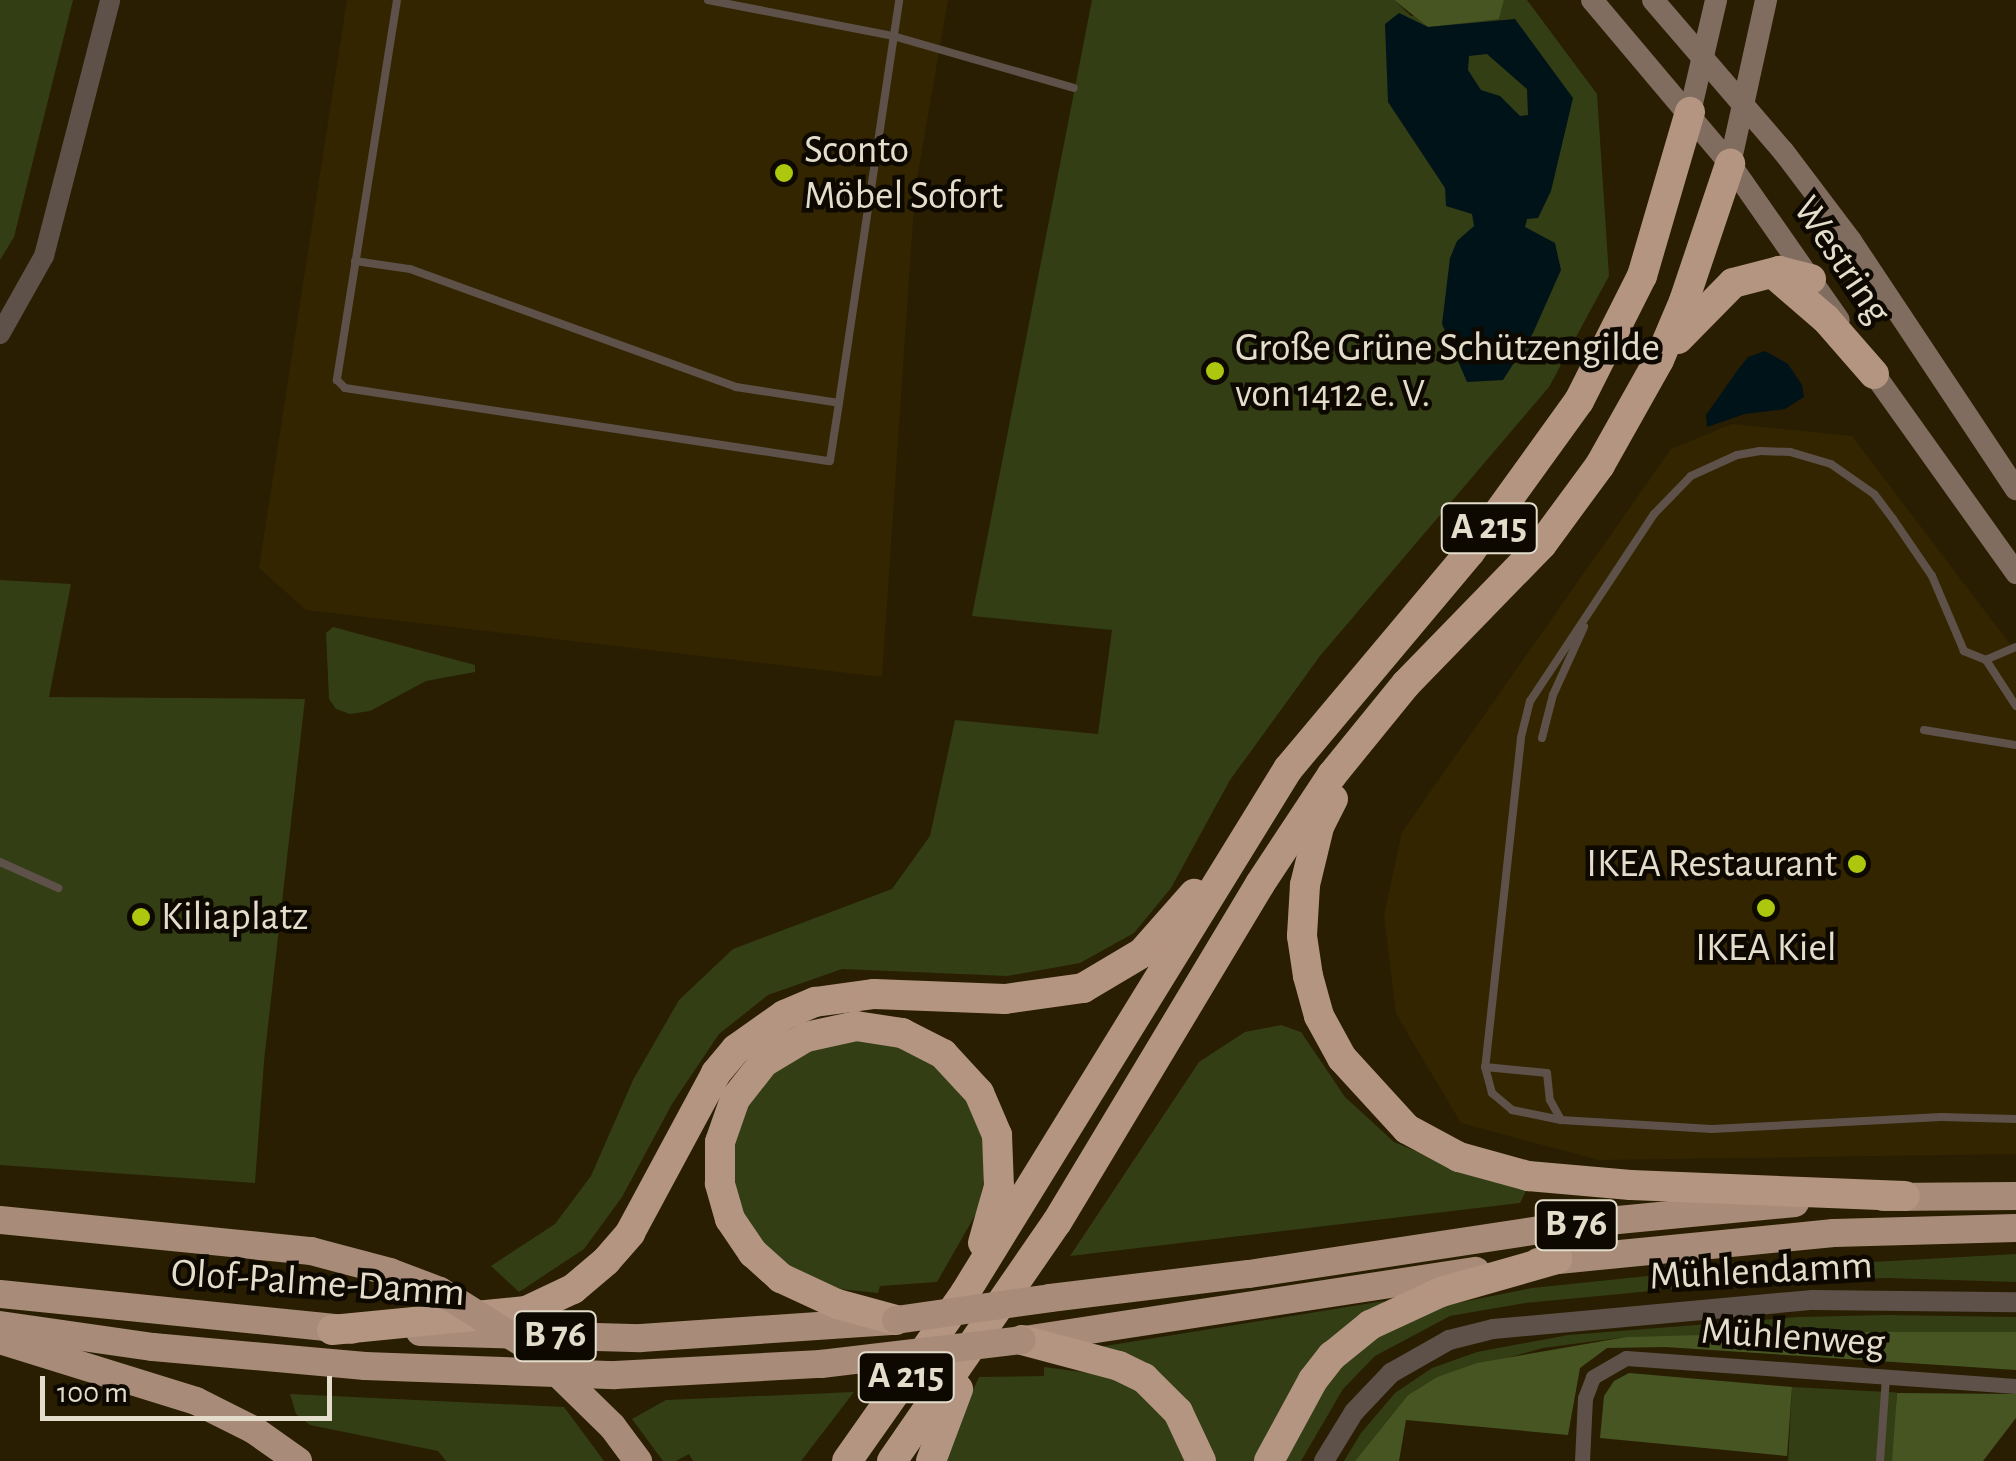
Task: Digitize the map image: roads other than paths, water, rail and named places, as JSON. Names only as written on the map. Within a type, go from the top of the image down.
[{"type":"highway","name":"A 215","points":[[846,1461],[965,1293],[1078,1115],[1253,822],[1312,738],[1470,552],[1560,431],[1611,346],[1642,276],[1668,200],[1690,112]]},
{"type":"highway","points":[[1730,164],[1684,301],[1659,360],[1600,464],[1542,544],[1367,728],[1319,827],[1310,856],[1302,917],[1304,956],[1320,1016],[1342,1058],[1407,1129],[1459,1157],[1528,1176],[1631,1186],[1905,1196]]},
{"type":"highway","points":[[1659,360],[1724,289],[1768,273],[1794,272],[1811,279]]},
{"type":"highway","points":[[1768,273],[1826,318],[1874,374]]},
{"type":"highway","name":"A 215","points":[[892,1461],[998,1311],[1146,1077],[1260,884],[1367,728]]},
{"type":"highway","points":[[332,1330],[526,1310],[573,1289],[606,1261],[630,1233],[696,1104],[736,1049],[756,1032],[815,1002],[874,994],[1005,999],[1083,988],[1122,968],[1160,935],[1253,822]]},
{"type":"highway","points":[[896,1320],[854,1318],[803,1290],[766,1266],[730,1219],[720,1183],[726,1120],[750,1078],[785,1046],[834,1028],[881,1027],[925,1043],[963,1072],[989,1111],[997,1135],[999,1186],[965,1293]]},
{"type":"highway","name":"B 76","points":[[896,1320],[1248,1274],[1587,1223],[1905,1196],[2016,1196]]},
{"type":"highway","points":[[0,1220],[311,1251],[390,1272],[440,1291],[534,1350],[612,1426],[638,1461]]},
{"type":"highway","name":"B 76","points":[[1022,1340],[1557,1259],[1834,1232],[2016,1228]]},
{"type":"highway","points":[[1269,1461],[1313,1380],[1332,1356],[1370,1325],[1441,1292],[1557,1259]]},
{"type":"highway","name":"Olof-Palme-Damm","points":[[0,1294],[332,1330],[641,1338],[854,1318]]},
{"type":"highway","points":[[931,1461],[946,1416],[998,1311]]},
{"type":"highway","name":"Olof-Palme-Damm","points":[[0,1325],[154,1347],[364,1366],[615,1375],[821,1364],[1022,1340]]},
{"type":"highway","points":[[0,1340],[196,1400],[254,1430],[298,1461]]},
{"type":"highway","points":[[1022,1340],[1119,1366],[1144,1378],[1178,1412],[1201,1461]]},
{"type":"main road","name":"Westring","points":[[1592,0],[1730,164],[2016,573]]},
{"type":"main road","name":"Westring","points":[[1653,0],[1745,106],[1851,241],[2016,489]]},
{"type":"main road","points":[[1690,112],[1716,0]]},
{"type":"main road","points":[[1730,164],[1766,0]]},
{"type":"street","points":[[0,334],[44,256],[110,0]]},
{"type":"street","name":"Mühlendamm","points":[[1324,1461],[1354,1412],[1392,1373],[1435,1346],[1493,1329],[1813,1300],[2016,1302]]},
{"type":"street","name":"Mühlenweg","points":[[1582,1461],[1585,1398],[1594,1376],[1626,1358],[2016,1386]]},
{"type":"lane","points":[[398,0],[337,380],[345,388],[830,461],[899,0]]},
{"type":"lane","points":[[708,0],[893,36],[1074,88]]},
{"type":"lane","points":[[355,261],[410,269],[736,387],[839,403]]},
{"type":"lane","points":[[2016,706],[1986,660],[1964,651],[1932,576],[1874,494],[1831,464],[1790,452],[1737,454],[1691,476],[1654,514],[1530,700],[1521,738],[1485,1067],[1492,1094],[1512,1110],[1561,1120],[1712,1129],[1941,1117],[2016,1119]]},
{"type":"lane","points":[[1542,738],[1553,695],[1592,609]]},
{"type":"lane","points":[[1986,660],[2016,647]]},
{"type":"lane","points":[[1924,730],[2016,745]]},
{"type":"lane","points":[[0,862],[58,888]]},
{"type":"lane","points":[[1485,1067],[1547,1074],[1550,1100],[1561,1120]]},
{"type":"lane","points":[[1880,1461],[1886,1377]]},
{"type":"place","name":"Sconto Möbel Sofort","points":[[784,173]]},
{"type":"place","name":"Große Grüne Schützengilde von 1412 e. V.","points":[[1215,371]]},
{"type":"place","name":"IKEA Restaurant","points":[[1857,864]]},
{"type":"place","name":"IKEA Kiel","points":[[1766,908]]},
{"type":"place","name":"Kiliaplatz","points":[[141,917]]}]
